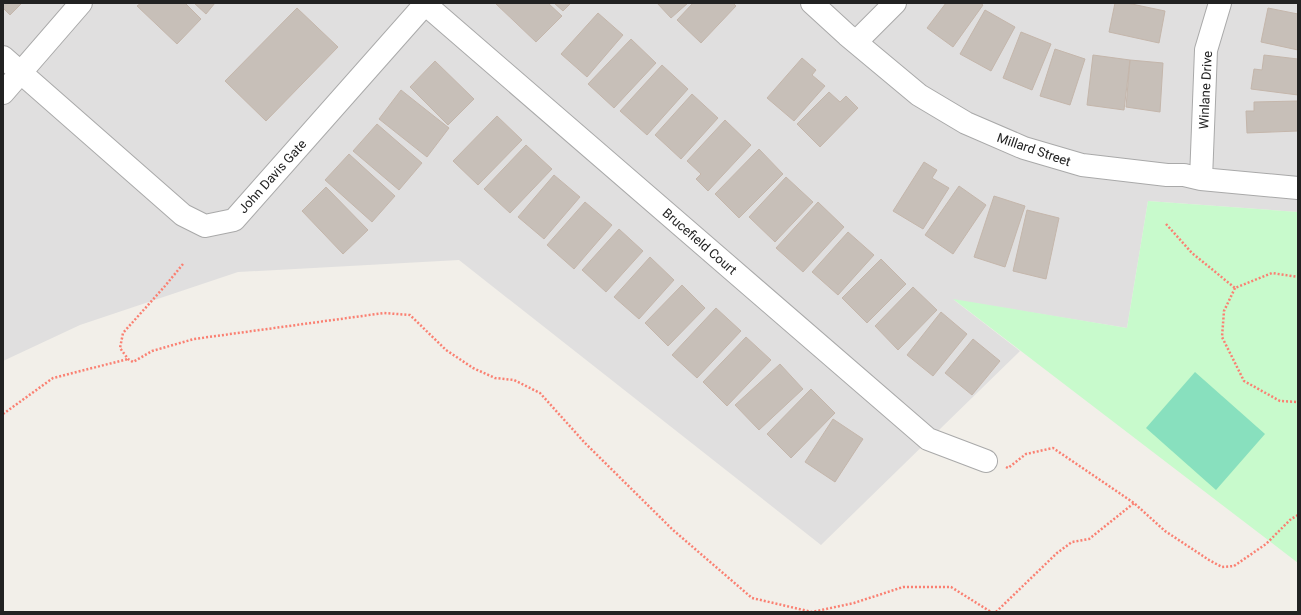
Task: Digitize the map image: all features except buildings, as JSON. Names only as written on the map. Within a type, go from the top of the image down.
[{"type":"street","points":[[3,93],[81,3]]},
{"type":"street","name":"John Davis Gate","points":[[3,57],[183,215],[205,226],[234,220],[426,3]]},
{"type":"street","name":"Brucefield Court","points":[[426,3],[928,439],[986,461]]},
{"type":"street","name":"Millard Street","points":[[812,3],[918,95],[966,123],[1024,148],[1082,165],[1167,175],[1184,175],[1201,179],[1298,188]]},
{"type":"street","points":[[856,42],[894,3]]},
{"type":"street","name":"Winlane Drive","points":[[1201,179],[1206,50],[1220,3]]},
{"type":"path","points":[[1166,224],[1192,253],[1235,288]]},
{"type":"path","points":[[183,264],[123,333],[120,348],[128,359],[133,362],[152,351],[194,338],[384,313],[410,315],[446,350],[473,368],[495,378],[514,380],[540,393],[586,443],[673,530],[752,598],[812,612],[854,603],[903,587],[952,587],[991,612]]},
{"type":"path","points":[[1298,277],[1272,273],[1235,288],[1224,311],[1222,337],[1244,380],[1280,401],[1298,402]]},
{"type":"path","points":[[3,414],[53,378],[128,359]]},
{"type":"path","points":[[986,461],[1008,468],[1026,454],[1053,448],[1134,503],[1165,531],[1222,567],[1234,566],[1266,544],[1291,519],[1298,515]]},
{"type":"path","points":[[996,612],[1057,553],[1072,542],[1089,539],[1134,503]]},
{"type":"shaded area","points":[[3,3],[1298,3],[1298,212],[1148,201],[1127,328],[954,300],[1020,351],[821,545],[459,260],[238,272],[80,325],[3,361]]},
{"type":"green space","points":[[1148,201],[1298,212],[1298,563],[953,299],[1127,328]]},
{"type":"green space","points":[[1195,372],[1265,434],[1216,490],[1146,428]]}]
